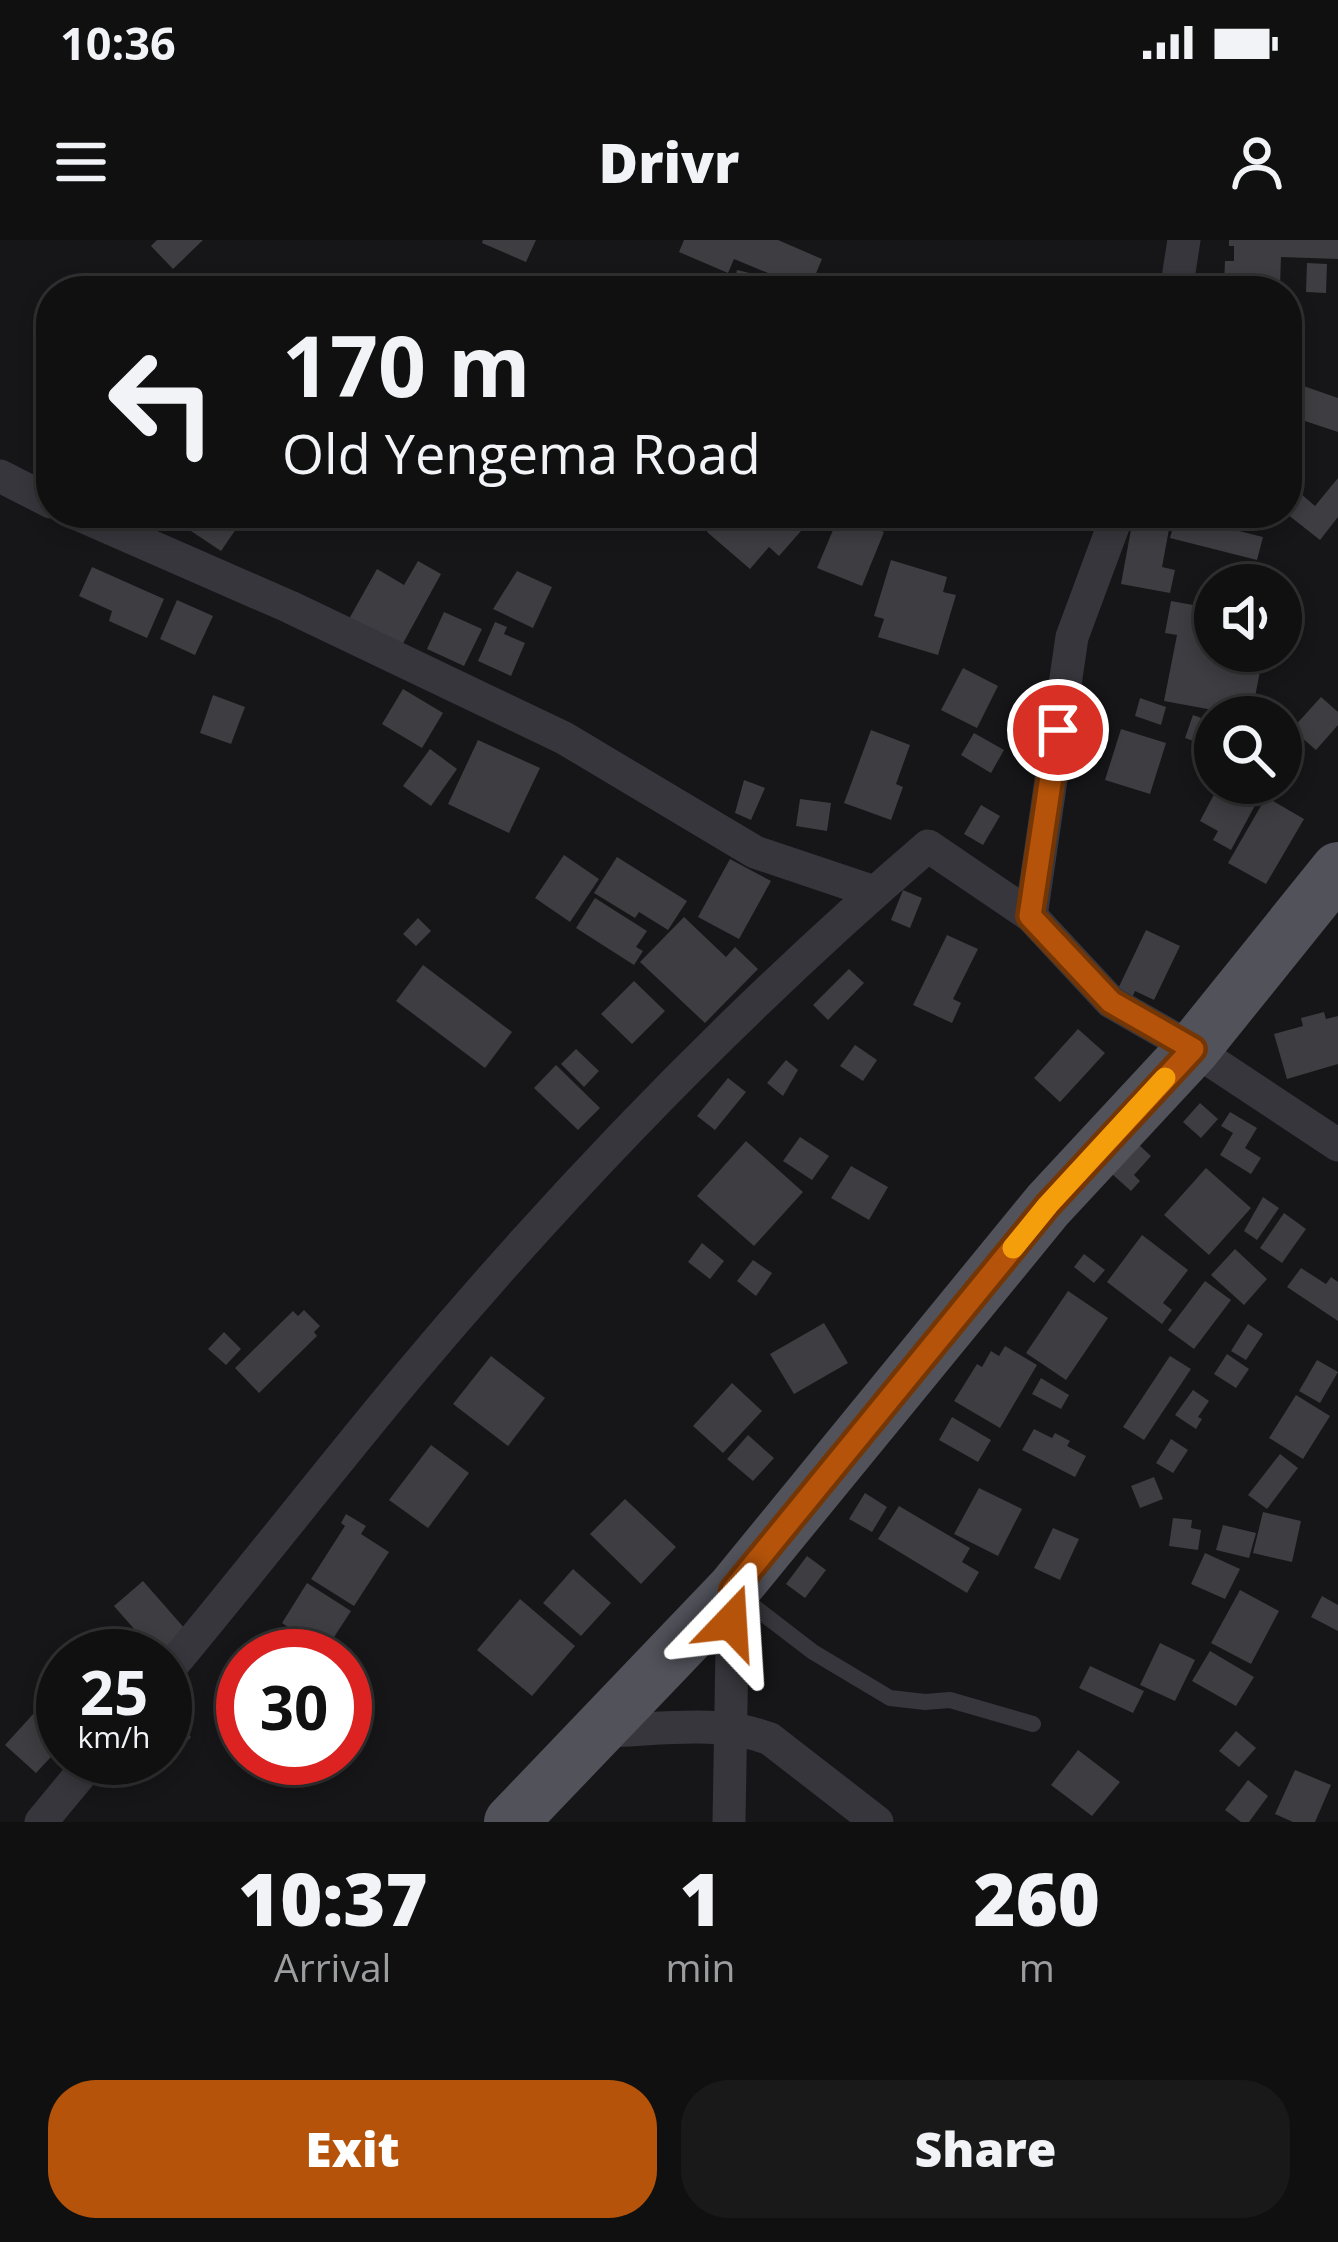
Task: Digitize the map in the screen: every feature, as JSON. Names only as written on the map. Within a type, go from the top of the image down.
[{"type":"main road","points":[[511,1822],[733,1590],[1048,1205],[1193,1049],[1338,869]]},
{"type":"street","points":[[1178,276],[1184,240]]},
{"type":"street","points":[[0,476],[36,494]]},
{"type":"street","points":[[109,528],[290,607],[564,738],[755,852],[874,892]]},
{"type":"street","points":[[1030,916],[1072,637],[1112,528]]},
{"type":"street","points":[[192,1641],[413,1369],[604,1156],[755,999],[928,846],[1030,916],[1111,1002],[1193,1049],[1338,1145]]},
{"type":"street","points":[[729,1822],[733,1590]]},
{"type":"street","points":[[596,1731],[732,1727],[770,1739],[877,1822]]},
{"type":"street","points":[[41,1822],[72,1785]]},
{"type":"lane","points":[[733,1590],[813,1652],[890,1698],[950,1700],[1034,1724]]},
{"type":"building","points":[[157,240],[203,240],[173,269],[151,246]]},
{"type":"building","points":[[483,240],[536,240],[526,262]]},
{"type":"building","points":[[684,240],[778,240],[822,259],[815,276],[775,276],[734,259],[728,273],[679,252]]},
{"type":"building","points":[[1229,240],[1338,240],[1338,259],[1281,257],[1280,276],[1224,276],[1225,261],[1234,261],[1234,246],[1229,246]]},
{"type":"building","points":[[1307,263],[1327,264],[1326,293],[1306,292]]},
{"type":"building","points":[[1302,385],[1338,398],[1338,432],[1302,420]]},
{"type":"building","points":[[1338,478],[1338,517],[1320,540],[1302,526],[1302,495],[1315,506]]},
{"type":"building","points":[[186,528],[237,528],[221,551]]},
{"type":"building","points":[[710,528],[801,531],[779,556],[769,547],[750,569],[707,532]]},
{"type":"building","points":[[834,528],[874,528],[884,532],[862,586],[817,568]]},
{"type":"building","points":[[1131,528],[1169,528],[1162,567],[1175,570],[1170,593],[1121,584]]},
{"type":"building","points":[[1173,528],[1227,528],[1263,537],[1257,560],[1170,538]]},
{"type":"building","points":[[891,560],[947,577],[943,592],[956,595],[938,655],[878,637],[884,619],[874,616]]},
{"type":"building","points":[[418,561],[441,574],[401,647],[349,619],[377,569],[404,585]]},
{"type":"building","points":[[92,567],[164,599],[147,638],[109,621],[112,611],[79,596]]},
{"type":"building","points":[[517,571],[552,587],[533,628],[493,609]]},
{"type":"building","points":[[177,600],[213,616],[195,655],[160,639]]},
{"type":"building","points":[[1171,601],[1194,605],[1194,672],[1260,672],[1255,696],[1194,696],[1194,707],[1164,701],[1177,635],[1165,633]]},
{"type":"building","points":[[444,612],[482,629],[464,666],[427,649]]},
{"type":"building","points":[[495,622],[507,627],[504,634],[525,643],[511,676],[478,661]]},
{"type":"building","points":[[963,668],[998,686],[977,728],[941,710]]},
{"type":"building","points":[[403,689],[443,713],[422,748],[382,724]]},
{"type":"building","points":[[213,695],[245,707],[231,744],[200,733]]},
{"type":"building","points":[[1321,697],[1338,712],[1338,725],[1316,750],[1302,738],[1302,718]]},
{"type":"building","points":[[1140,698],[1166,707],[1161,725],[1135,716]]},
{"type":"building","points":[[1193,715],[1194,715],[1194,741],[1185,738]]},
{"type":"building","points":[[1121,729],[1166,743],[1150,794],[1105,780]]},
{"type":"building","points":[[871,730],[910,745],[896,784],[903,787],[891,820],[844,803]]},
{"type":"building","points":[[974,733],[1004,750],[991,773],[961,755]]},
{"type":"building","points":[[478,740],[540,768],[509,833],[448,804]]},
{"type":"building","points":[[430,749],[457,769],[431,806],[403,786]]},
{"type":"building","points":[[744,780],[765,788],[751,820],[735,813]]},
{"type":"building","points":[[800,799],[831,803],[827,831],[796,826]]},
{"type":"building","points":[[1209,804],[1256,804],[1231,850],[1213,840],[1218,831],[1200,821]]},
{"type":"building","points":[[1262,804],[1278,804],[1304,819],[1266,884],[1228,863]]},
{"type":"building","points":[[981,805],[1000,816],[983,845],[964,834]]},
{"type":"building","points":[[564,855],[599,879],[570,922],[535,898]]},
{"type":"building","points":[[617,857],[687,901],[668,930],[639,912],[635,918],[594,893]]},
{"type":"building","points":[[730,859],[771,881],[739,939],[698,917]]},
{"type":"building","points":[[903,890],[922,898],[910,928],[891,920]]},
{"type":"building","points":[[595,898],[647,931],[636,947],[643,951],[634,965],[576,928]]},
{"type":"building","points":[[684,917],[726,957],[735,947],[758,969],[705,1023],[640,962]]},
{"type":"building","points":[[418,918],[431,931],[416,946],[403,934]]},
{"type":"building","points":[[1146,930],[1180,946],[1154,1000],[1135,991],[1131,1000],[1116,993]]},
{"type":"building","points":[[947,935],[978,949],[953,999],[961,1003],[952,1023],[913,1005]]},
{"type":"building","points":[[423,965],[512,1032],[485,1068],[396,1001]]},
{"type":"building","points":[[849,969],[864,983],[828,1020],[813,1005]]},
{"type":"building","points":[[634,981],[665,1011],[632,1044],[601,1014]]},
{"type":"building","points":[[1324,1012],[1326,1019],[1338,1016],[1338,1064],[1287,1079],[1274,1034],[1303,1026],[1301,1018]]},
{"type":"building","points":[[1078,1029],[1105,1053],[1060,1102],[1034,1078]]},
{"type":"building","points":[[855,1045],[877,1060],[863,1081],[840,1066]]},
{"type":"building","points":[[576,1049],[599,1071],[584,1087],[561,1064]]},
{"type":"building","points":[[786,1060],[798,1070],[783,1096],[767,1083]]},
{"type":"building","points":[[556,1065],[600,1108],[578,1130],[534,1088]]},
{"type":"building","points":[[728,1078],[746,1092],[715,1130],[697,1116]]},
{"type":"building","points":[[1200,1103],[1218,1119],[1201,1138],[1183,1122]]},
{"type":"building","points":[[1230,1112],[1257,1128],[1245,1148],[1261,1158],[1251,1174],[1220,1155],[1233,1133],[1221,1126]]},
{"type":"building","points":[[800,1137],[829,1156],[812,1180],[783,1161]]},
{"type":"building","points":[[746,1141],[803,1192],[754,1246],[697,1196]]},
{"type":"building","points":[[1139,1145],[1151,1156],[1134,1175],[1140,1181],[1131,1191],[1112,1174]]},
{"type":"building","points":[[851,1166],[888,1187],[869,1220],[831,1198]]},
{"type":"building","points":[[1206,1168],[1251,1208],[1209,1255],[1164,1215]]},
{"type":"building","points":[[1263,1197],[1279,1208],[1257,1240],[1244,1231]]},
{"type":"building","points":[[1284,1213],[1306,1229],[1282,1263],[1260,1248]]},
{"type":"building","points":[[1142,1235],[1188,1270],[1163,1303],[1172,1310],[1162,1324],[1107,1282]]},
{"type":"building","points":[[702,1243],[724,1261],[710,1279],[688,1262]]},
{"type":"building","points":[[1235,1249],[1267,1279],[1244,1305],[1211,1275]]},
{"type":"building","points":[[1084,1254],[1105,1270],[1094,1283],[1074,1267]]},
{"type":"building","points":[[753,1260],[772,1273],[756,1296],[737,1281]]},
{"type":"building","points":[[1301,1268],[1326,1284],[1331,1277],[1338,1282],[1338,1321],[1287,1287]]},
{"type":"building","points":[[1205,1281],[1231,1300],[1194,1349],[1168,1330]]},
{"type":"building","points":[[1068,1291],[1108,1318],[1066,1380],[1026,1353]]},
{"type":"building","points":[[304,1310],[320,1326],[314,1332],[317,1336],[259,1393],[235,1368],[293,1311],[298,1316]]},
{"type":"building","points":[[824,1323],[848,1363],[794,1394],[770,1354]]},
{"type":"building","points":[[1248,1324],[1263,1334],[1246,1360],[1231,1351]]},
{"type":"building","points":[[224,1332],[241,1349],[226,1365],[208,1349]]},
{"type":"building","points":[[1005,1346],[1037,1365],[1000,1428],[954,1401],[977,1364],[982,1367],[991,1351],[999,1356]]},
{"type":"building","points":[[1227,1354],[1249,1369],[1236,1388],[1214,1374]]},
{"type":"building","points":[[491,1356],[545,1398],[508,1446],[453,1404]]},
{"type":"building","points":[[1170,1356],[1191,1369],[1144,1440],[1123,1427]]},
{"type":"building","points":[[1317,1360],[1338,1372],[1320,1403],[1299,1391]]},
{"type":"building","points":[[1041,1378],[1069,1395],[1061,1409],[1032,1394]]},
{"type":"building","points":[[732,1383],[762,1411],[723,1453],[693,1426]]},
{"type":"building","points":[[1193,1390],[1209,1401],[1196,1429],[1175,1415]]},
{"type":"building","points":[[1296,1395],[1330,1416],[1303,1459],[1269,1438]]},
{"type":"building","points":[[952,1417],[991,1440],[978,1462],[939,1440]]},
{"type":"building","points":[[1034,1429],[1052,1438],[1055,1433],[1086,1456],[1075,1477],[1022,1450]]},
{"type":"building","points":[[748,1435],[774,1458],[753,1481],[727,1459]]},
{"type":"building","points":[[1171,1439],[1188,1450],[1173,1473],[1156,1463]]},
{"type":"building","points":[[431,1445],[469,1473],[428,1528],[389,1500]]},
{"type":"building","points":[[1280,1454],[1298,1468],[1267,1509],[1248,1495]]},
{"type":"building","points":[[1154,1477],[1163,1499],[1140,1508],[1131,1486]]},
{"type":"building","points":[[979,1488],[1022,1509],[998,1556],[954,1534]]},
{"type":"building","points":[[865,1493],[887,1507],[872,1532],[849,1519]]},
{"type":"building","points":[[625,1499],[676,1547],[641,1584],[590,1534]]},
{"type":"building","points":[[899,1506],[970,1548],[962,1562],[979,1572],[967,1593],[878,1539]]},
{"type":"building","points":[[1263,1512],[1301,1521],[1292,1562],[1253,1553]]},
{"type":"building","points":[[346,1514],[366,1526],[361,1534],[389,1552],[354,1606],[311,1579],[345,1526],[341,1523]]},
{"type":"building","points":[[1173,1518],[1192,1520],[1191,1528],[1201,1530],[1198,1550],[1169,1546]]},
{"type":"building","points":[[1223,1525],[1256,1533],[1249,1558],[1216,1550]]},
{"type":"building","points":[[1053,1528],[1079,1539],[1060,1580],[1034,1568]]},
{"type":"building","points":[[1205,1553],[1240,1569],[1225,1599],[1191,1584]]},
{"type":"building","points":[[807,1556],[826,1570],[805,1598],[786,1584]]},
{"type":"building","points":[[573,1569],[611,1603],[581,1636],[543,1603]]},
{"type":"building","points":[[143,1581],[185,1629],[134,1629],[114,1606]]},
{"type":"building","points":[[307,1583],[351,1611],[339,1629],[291,1629],[282,1623]]},
{"type":"building","points":[[1240,1590],[1279,1611],[1251,1664],[1211,1643]]},
{"type":"building","points":[[1322,1596],[1338,1605],[1338,1631],[1311,1617]]},
{"type":"building","points":[[520,1599],[575,1646],[532,1696],[477,1650]]},
{"type":"building","points":[[1160,1643],[1195,1660],[1175,1701],[1140,1685]]},
{"type":"building","points":[[1210,1651],[1254,1677],[1236,1706],[1192,1681]]},
{"type":"building","points":[[1090,1666],[1144,1691],[1133,1713],[1079,1688]]},
{"type":"building","points":[[35,1712],[36,1713],[36,1773],[5,1745]]},
{"type":"building","points":[[1236,1731],[1256,1748],[1239,1767],[1219,1751]]},
{"type":"building","points":[[1078,1750],[1120,1782],[1092,1816],[1051,1785]]},
{"type":"building","points":[[1295,1770],[1331,1785],[1315,1822],[1293,1822],[1275,1814]]},
{"type":"building","points":[[1248,1780],[1268,1796],[1249,1822],[1241,1822],[1225,1810]]},
{"type":"slow traffic","points":[[1013,1248],[1165,1078]]},
{"type":"route","points":[[731,1622],[733,1590],[1048,1205],[1193,1049],[1111,1002],[1030,916],[1058,730]]}]
